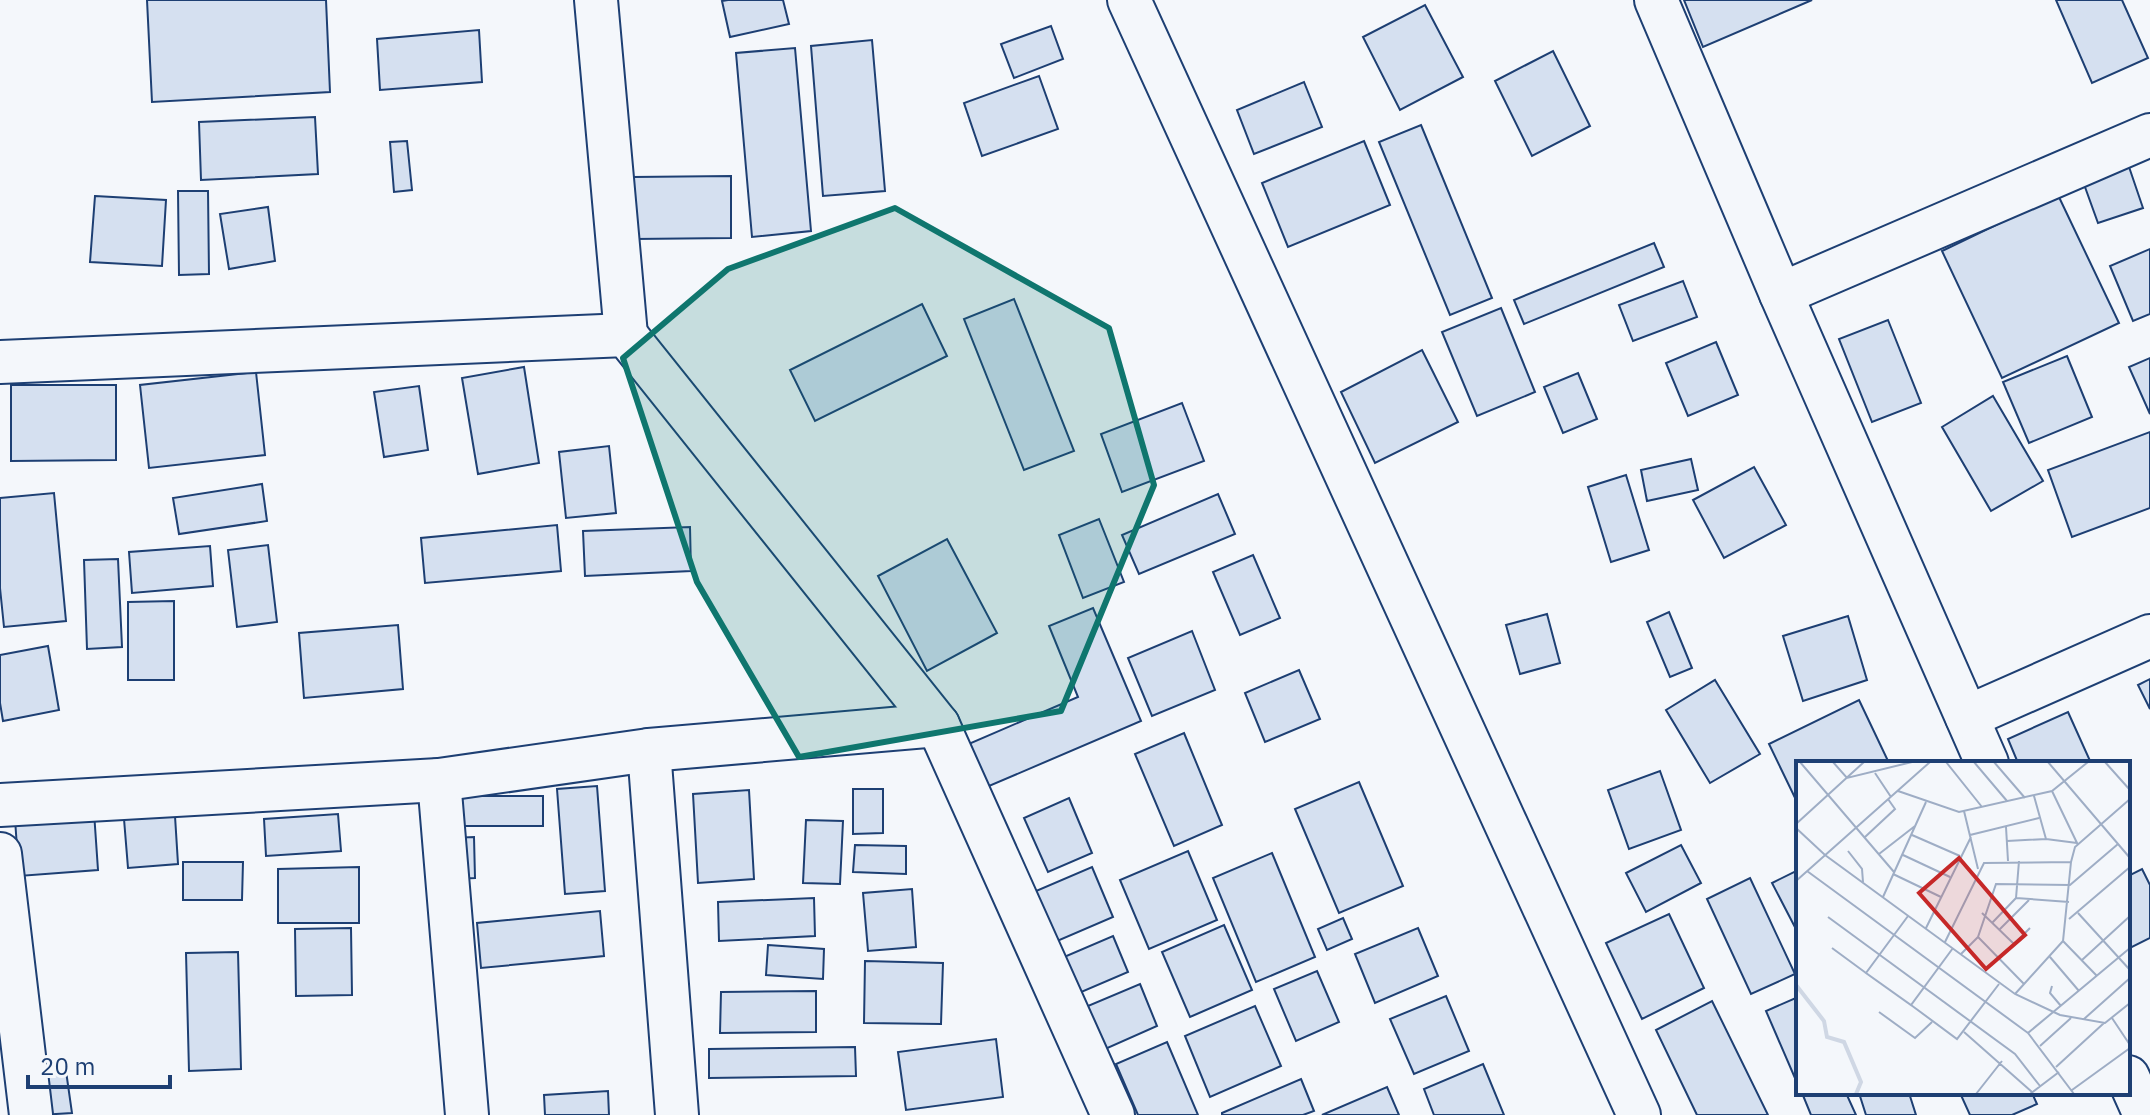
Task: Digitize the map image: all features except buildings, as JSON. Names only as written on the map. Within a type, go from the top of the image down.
[{"type":"street","points":[[596,0],[626,335],[938,725],[1113,1115]]},
{"type":"street","points":[[1129,0],[1639,1115]]},
{"type":"street","points":[[1656,0],[1986,761]]},
{"type":"street","points":[[1781,294],[2150,135]]},
{"type":"street","points":[[0,362],[626,335]]},
{"type":"street","points":[[1967,717],[2150,636]]},
{"type":"street","points":[[0,805],[439,780],[649,750],[938,725]]},
{"type":"street","points":[[649,750],[677,1115]]},
{"type":"street","points":[[439,780],[467,1115]]},
{"type":"street","points":[[0,854],[31,1115]]},
{"type":"street","points":[[2130,1081],[2145,1115]]},
{"type":"highlighted area","points":[[895,208],[1109,328],[1154,485],[1061,711],[799,757],[697,582],[623,358],[728,269]]}]
